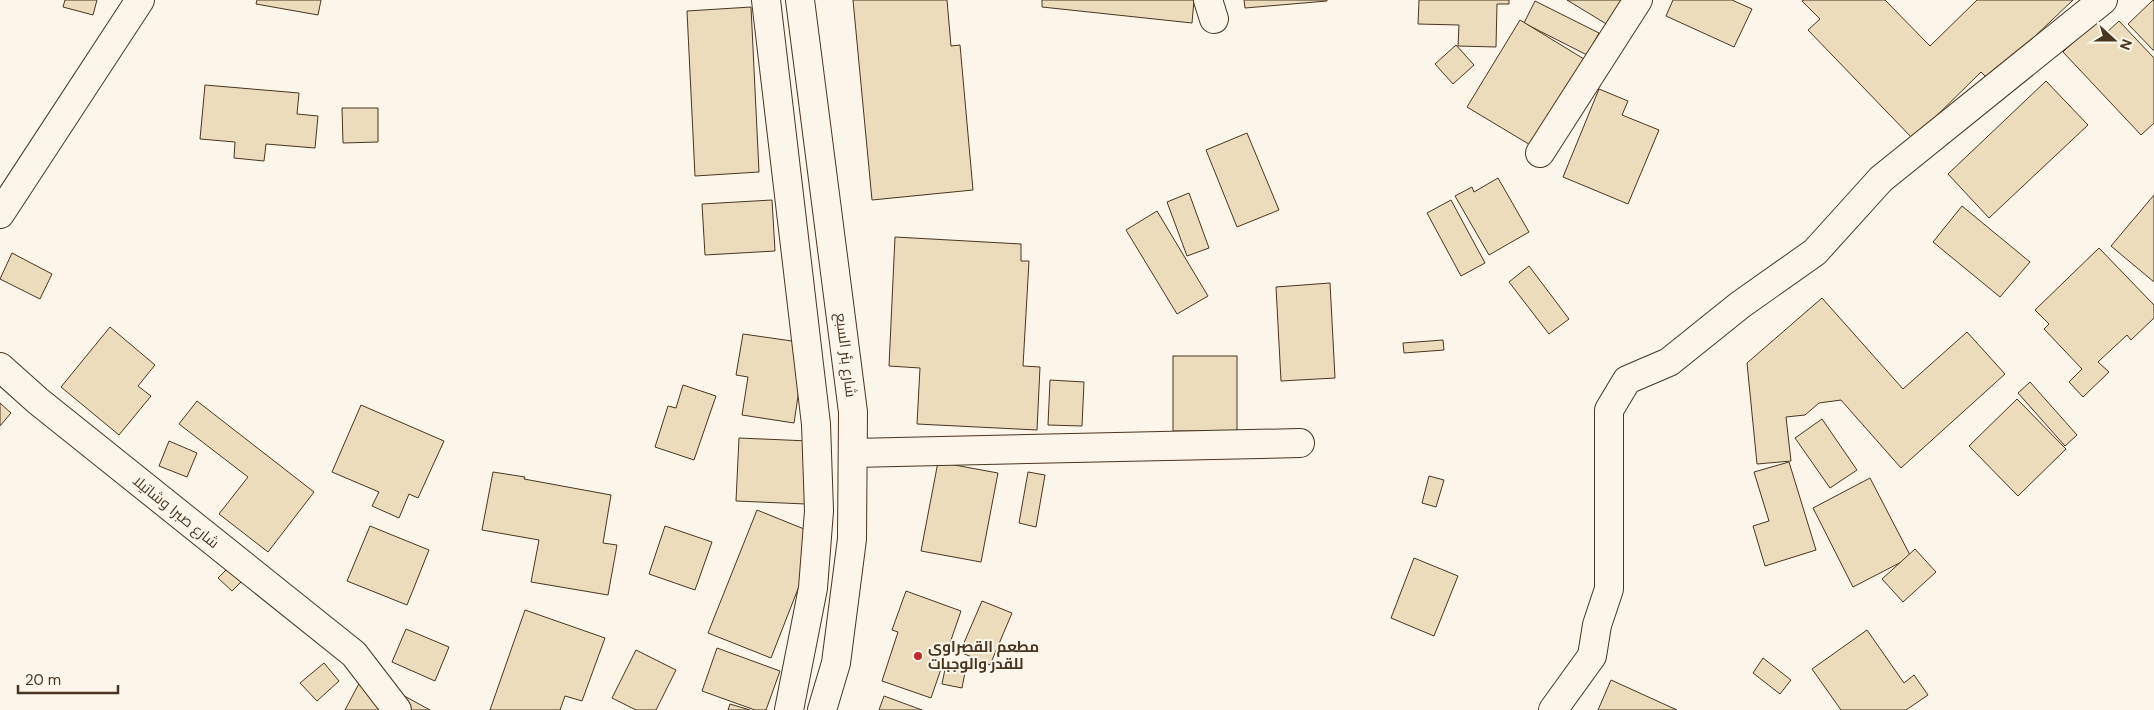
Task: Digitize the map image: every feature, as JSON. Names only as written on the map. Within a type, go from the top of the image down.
[{"type":"street","points":[[0,214],[140,0]]},
{"type":"street","points":[[766,0],[816,424],[819,511],[813,588],[789,710]]},
{"type":"street","name":"شارع بئر السبع","points":[[800,0],[852,412],[852,540],[836,663],[822,710]]},
{"type":"street","points":[[1540,152],[1638,0]]},
{"type":"street","points":[[1553,710],[1592,656],[1597,625],[1609,589],[1608,410],[1627,380],[1669,362],[1740,305],[1815,252],[1881,179],[2103,0]]},
{"type":"street","name":"شارع صبرا وشاتيلا","points":[[0,367],[38,401],[354,654],[397,710]]},
{"type":"street","points":[[852,454],[1300,443]]},
{"type":"building","points":[[65,0],[97,0],[93,15],[63,7]]},
{"type":"building","points":[[257,0],[321,0],[318,15],[256,4]]},
{"type":"building","points":[[853,0],[947,0],[951,46],[960,45],[973,190],[872,200]]},
{"type":"building","points":[[1042,0],[1194,0],[1192,23],[1042,7]]},
{"type":"building","points":[[1244,0],[1327,0],[1327,1],[1245,8]]},
{"type":"building","points":[[1419,0],[1509,0],[1509,4],[1497,4],[1496,47],[1458,46],[1459,25],[1418,24]]},
{"type":"building","points":[[1567,0],[1623,0],[1608,25]]},
{"type":"building","points":[[1673,0],[1732,0],[1752,9],[1734,47],[1666,16]]},
{"type":"building","points":[[1885,0],[1930,46],[1977,0],[2073,0],[1989,80],[1981,72],[1913,139],[1808,30],[1820,19],[1802,1]]},
{"type":"building","points":[[2154,0],[2154,51],[2128,24]]},
{"type":"building","points":[[1535,1],[1599,33],[1587,55],[1524,23]]},
{"type":"building","points":[[751,7],[759,172],[695,176],[687,11]]},
{"type":"building","points":[[1520,20],[1584,59],[1532,146],[1467,107]]},
{"type":"building","points":[[2095,21],[2106,33],[2119,21],[2154,58],[2154,123],[2141,135],[2063,52]]},
{"type":"building","points":[[1456,45],[1474,65],[1453,84],[1435,64]]},
{"type":"building","points":[[2046,81],[2088,125],[1989,218],[1948,174]]},
{"type":"building","points":[[205,85],[299,93],[297,114],[318,116],[315,148],[266,144],[264,161],[234,158],[235,142],[200,139]]},
{"type":"building","points":[[1599,89],[1628,101],[1622,115],[1659,130],[1628,204],[1563,177]]},
{"type":"building","points":[[342,108],[378,108],[378,142],[343,143]]},
{"type":"building","points":[[1247,133],[1279,210],[1237,227],[1206,150]]},
{"type":"building","points":[[1498,178],[1529,232],[1489,255],[1455,196],[1472,187],[1474,192]]},
{"type":"building","points":[[1189,193],[1209,248],[1187,256],[1167,202]]},
{"type":"building","points":[[2154,195],[2154,282],[2111,246]]},
{"type":"building","points":[[772,200],[775,251],[705,255],[702,204]]},
{"type":"building","points":[[1451,200],[1485,263],[1461,276],[1427,213]]},
{"type":"building","points":[[1962,206],[2030,262],[2000,297],[1933,242]]},
{"type":"building","points":[[1157,211],[1208,296],[1177,314],[1126,230]]},
{"type":"building","points":[[895,237],[1021,244],[1021,261],[1029,261],[1023,366],[1040,367],[1037,430],[917,424],[920,368],[889,366]]},
{"type":"building","points":[[2099,248],[2154,305],[2154,318],[2131,340],[2127,335],[2098,362],[2109,372],[2083,397],[2069,382],[2082,369],[2044,329],[2049,324],[2035,310]]},
{"type":"building","points":[[12,253],[52,274],[40,299],[0,279]]},
{"type":"building","points":[[1529,266],[1569,319],[1549,334],[1509,282]]},
{"type":"building","points":[[1330,283],[1335,378],[1281,381],[1276,287]]},
{"type":"building","points":[[1822,298],[1903,389],[1967,332],[2005,374],[1901,468],[1841,400],[1819,403],[1805,415],[1786,417],[1791,461],[1757,464],[1747,363]]},
{"type":"building","points":[[110,327],[155,365],[138,386],[151,396],[119,435],[61,387]]},
{"type":"building","points":[[743,334],[806,343],[794,423],[742,415],[748,377],[736,375]]},
{"type":"building","points":[[1443,340],[1444,350],[1404,353],[1403,343]]},
{"type":"building","points":[[1173,356],[1237,356],[1237,431],[1173,431]]},
{"type":"building","points":[[1050,380],[1084,382],[1082,426],[1048,425]]},
{"type":"building","points":[[2030,382],[2077,435],[2065,446],[2018,393]]},
{"type":"building","points":[[683,385],[716,396],[694,460],[655,447],[668,406],[676,408]]},
{"type":"building","points":[[2017,399],[2066,449],[2018,496],[1969,446]]},
{"type":"building","points":[[197,401],[314,492],[268,552],[219,514],[248,477],[179,424]]},
{"type":"building","points":[[0,403],[11,413],[0,426]]},
{"type":"building","points":[[361,405],[444,441],[418,498],[409,494],[399,518],[372,506],[379,492],[332,472]]},
{"type":"building","points":[[1822,419],[1857,470],[1830,488],[1795,438]]},
{"type":"building","points":[[739,438],[809,441],[806,504],[736,501]]},
{"type":"building","points":[[169,441],[197,453],[187,477],[159,466]]},
{"type":"building","points":[[938,462],[998,473],[981,562],[921,551]]},
{"type":"building","points":[[1789,462],[1816,550],[1765,566],[1753,526],[1769,521],[1754,472]]},
{"type":"building","points":[[493,472],[611,495],[603,543],[617,545],[608,595],[531,582],[539,540],[482,530]]},
{"type":"building","points":[[1028,472],[1045,475],[1036,527],[1019,523]]},
{"type":"building","points":[[1429,476],[1444,480],[1436,507],[1422,503]]},
{"type":"building","points":[[1870,478],[1911,557],[1853,587],[1813,508]]},
{"type":"building","points":[[757,510],[819,535],[771,658],[708,633]]},
{"type":"building","points":[[370,526],[429,550],[407,605],[347,581]]},
{"type":"building","points":[[665,526],[712,542],[695,590],[649,574]]},
{"type":"building","points":[[1915,549],[1936,572],[1903,602],[1882,579]]},
{"type":"building","points":[[1414,558],[1458,576],[1434,636],[1391,618]]},
{"type":"building","points":[[234,562],[247,576],[232,591],[218,578]]},
{"type":"building","name":"مطعم القصراوي للقدر والوجبات","points":[[906,591],[961,611],[931,698],[882,681],[898,632],[892,630]]},
{"type":"building","points":[[982,601],[1012,613],[990,665],[960,652]]},
{"type":"building","points":[[525,610],[605,638],[582,701],[565,696],[560,710],[490,710]]},
{"type":"building","points":[[406,629],[449,647],[435,681],[392,662]]},
{"type":"building","points":[[1867,630],[1904,683],[1914,675],[1928,695],[1906,710],[1841,710],[1812,669]]},
{"type":"building","points":[[717,648],[780,671],[766,710],[755,710],[702,691]]},
{"type":"building","points":[[636,650],[676,670],[656,710],[636,710],[612,698]]},
{"type":"building","points":[[1763,658],[1791,680],[1780,694],[1753,673]]},
{"type":"building","points":[[324,663],[339,681],[317,701],[300,683]]},
{"type":"building","points":[[946,664],[966,667],[962,688],[942,684]]},
{"type":"building","points":[[364,674],[430,710],[345,710]]},
{"type":"building","points":[[1611,680],[1677,710],[1598,710]]},
{"type":"building","points":[[884,696],[922,710],[879,710]]},
{"type":"building","points":[[730,704],[750,710],[728,710]]},
{"type":"place","name":"مطعم القصراوي للقدر والوجبات","points":[[918,656]]}]
